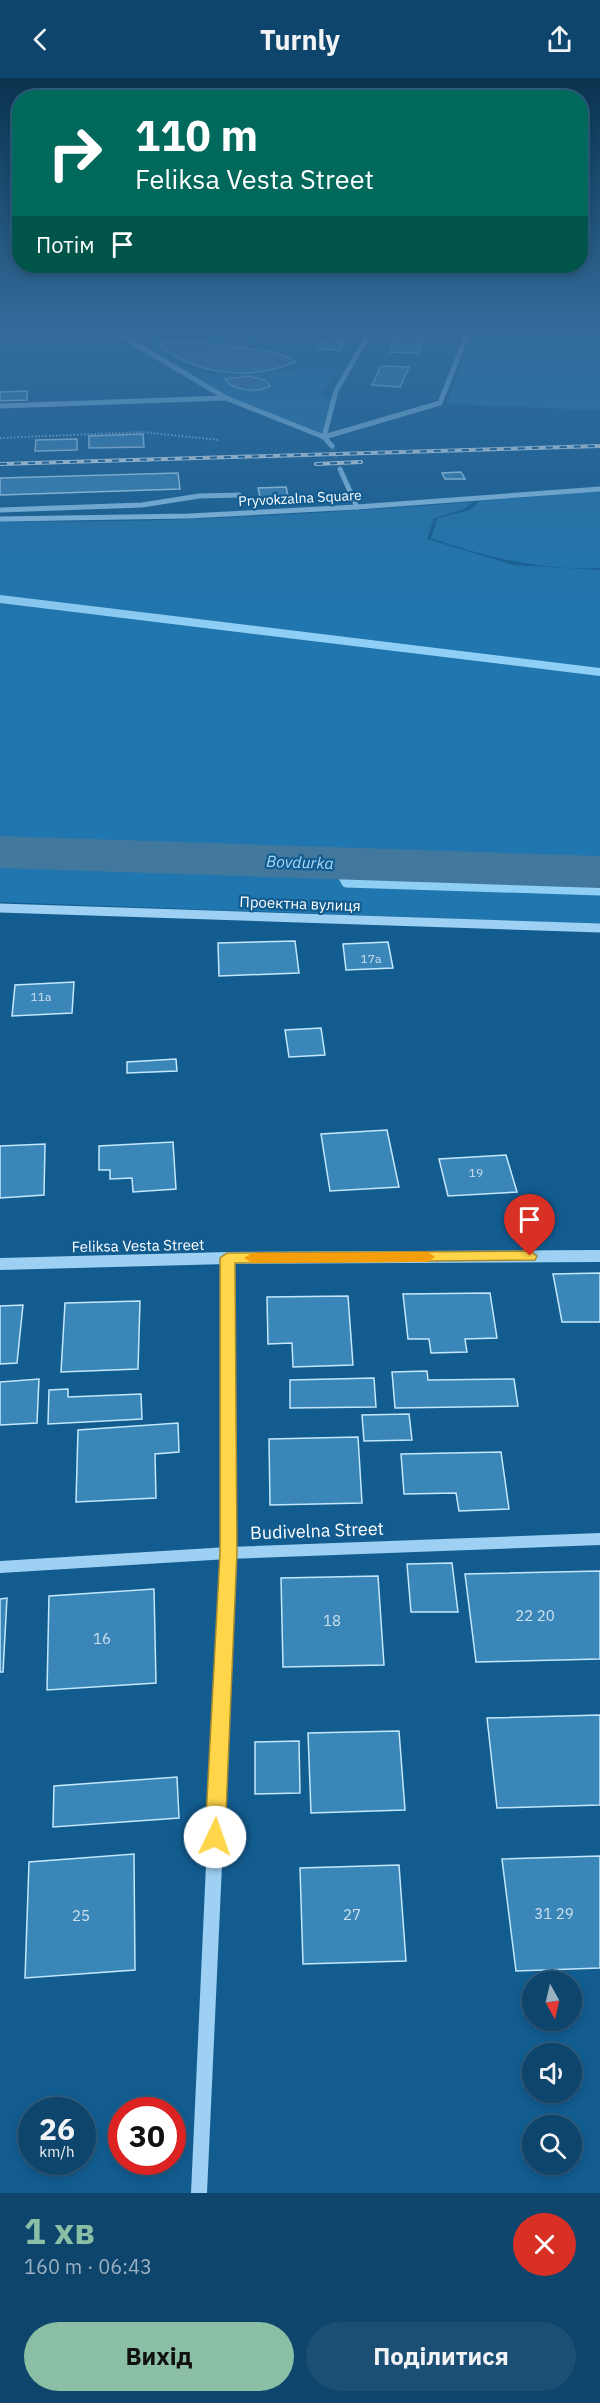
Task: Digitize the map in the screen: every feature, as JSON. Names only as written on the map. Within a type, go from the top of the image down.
[{"type":"street","points":[[308,431],[324,437],[332,446]]},
{"type":"street","points":[[324,437],[326,431]]},
{"type":"street","points":[[324,437],[345,431]]},
{"type":"street","points":[[340,469],[357,507]]},
{"type":"street","name":"Pryvokzalna Square","points":[[0,519],[148,517],[357,507],[600,489]]},
{"type":"street","points":[[0,510],[142,505],[199,496],[239,495]]},
{"type":"street","name":"Проектна вулиця","points":[[0,908],[600,928]]},
{"type":"street","name":"Feliksa Vesta Street","points":[[0,1264],[227,1258],[600,1256]]},
{"type":"street","points":[[199,2193],[228,1552],[227,1258]]},
{"type":"street","name":"Budivelna Street","points":[[0,1567],[228,1552],[600,1539]]},
{"type":"path","points":[[0,438],[142,432],[220,440]]},
{"type":"shaded area","points":[[308,431],[326,431],[324,437]]},
{"type":"shaded area","points":[[600,491],[600,568],[535,565],[493,557],[431,538],[438,518],[470,510],[480,501]]},
{"type":"shaded area","points":[[472,502],[464,509],[434,518],[427,539],[513,565],[600,570],[600,924],[0,902],[0,521],[118,521],[236,517]]},
{"type":"building","points":[[143,434],[144,447],[89,448],[89,436]]},
{"type":"building","points":[[77,439],[77,450],[35,451],[36,440]]},
{"type":"building","points":[[461,472],[465,479],[445,479],[442,473]]},
{"type":"building","points":[[178,473],[180,489],[0,495],[0,478]]},
{"type":"building","points":[[286,487],[288,496],[260,497],[258,488]]},
{"type":"building","points":[[295,941],[299,973],[219,976],[218,943]]},
{"type":"building","points":[[388,942],[393,968],[346,970],[343,944]]},
{"type":"building","points":[[74,982],[72,1013],[12,1016],[15,985]]},
{"type":"building","points":[[321,1028],[325,1055],[289,1057],[285,1030]]},
{"type":"building","points":[[176,1059],[177,1071],[127,1073],[127,1062]]},
{"type":"building","points":[[387,1130],[399,1187],[330,1191],[321,1134]]},
{"type":"building","points":[[173,1142],[176,1189],[133,1192],[132,1178],[110,1179],[110,1170],[99,1170],[99,1146]]},
{"type":"building","points":[[45,1144],[44,1195],[0,1198],[0,1146]]},
{"type":"building","points":[[506,1155],[517,1192],[448,1196],[439,1159]]},
{"type":"building","points":[[600,1273],[600,1322],[562,1322],[553,1274]]},
{"type":"building","points":[[490,1293],[497,1338],[465,1339],[467,1352],[431,1353],[429,1339],[408,1339],[403,1294]]},
{"type":"building","points":[[348,1296],[353,1365],[293,1367],[292,1343],[268,1344],[267,1297]]},
{"type":"building","points":[[140,1301],[138,1369],[61,1372],[65,1303]]},
{"type":"building","points":[[23,1305],[17,1363],[0,1364],[0,1306]]},
{"type":"building","points":[[427,1371],[428,1380],[514,1379],[518,1406],[395,1408],[392,1372]]},
{"type":"building","points":[[374,1378],[376,1407],[290,1408],[290,1380]]},
{"type":"building","points":[[39,1379],[37,1423],[0,1425],[0,1382]]},
{"type":"building","points":[[68,1389],[68,1397],[141,1394],[142,1419],[48,1424],[49,1390]]},
{"type":"building","points":[[409,1414],[412,1440],[364,1441],[362,1415]]},
{"type":"building","points":[[178,1423],[179,1452],[155,1454],[156,1498],[76,1502],[78,1430]]},
{"type":"building","points":[[358,1437],[362,1503],[270,1505],[269,1439]]},
{"type":"building","points":[[501,1452],[509,1509],[459,1511],[456,1493],[404,1494],[401,1454]]},
{"type":"building","points":[[452,1563],[458,1612],[411,1612],[407,1564]]},
{"type":"building","points":[[600,1571],[600,1659],[476,1662],[465,1574]]},
{"type":"building","points":[[378,1576],[384,1665],[283,1667],[281,1578]]},
{"type":"building","points":[[154,1589],[156,1683],[47,1690],[49,1596]]},
{"type":"building","points":[[7,1598],[3,1672],[0,1672],[0,1599]]},
{"type":"building","points":[[600,1715],[600,1805],[497,1808],[487,1718]]},
{"type":"building","points":[[399,1731],[405,1810],[311,1813],[308,1733]]},
{"type":"building","points":[[299,1741],[300,1793],[255,1794],[255,1742]]},
{"type":"building","points":[[177,1777],[179,1818],[53,1827],[54,1786]]},
{"type":"building","points":[[134,1854],[135,1970],[25,1978],[29,1862]]},
{"type":"building","points":[[600,1856],[600,1968],[516,1971],[502,1859]]},
{"type":"building","points":[[399,1865],[406,1961],[303,1964],[300,1868]]},
{"type":"waterway","points":[[0,599],[600,672]]},
{"type":"waterway","name":"Bovdurka","points":[[0,852],[600,872]]},
{"type":"waterway","points":[[336,864],[346,883],[600,891]]},
{"type":"tunnel","points":[[332,446],[340,469]]},
{"type":"railway","points":[[0,464],[600,446]]},
{"type":"railway","points":[[316,464],[361,462]]},
{"type":"slow traffic","points":[[252,1258],[428,1257]]},
{"type":"route","points":[[215,1837],[228,1552],[227,1258],[530,1256]]}]
